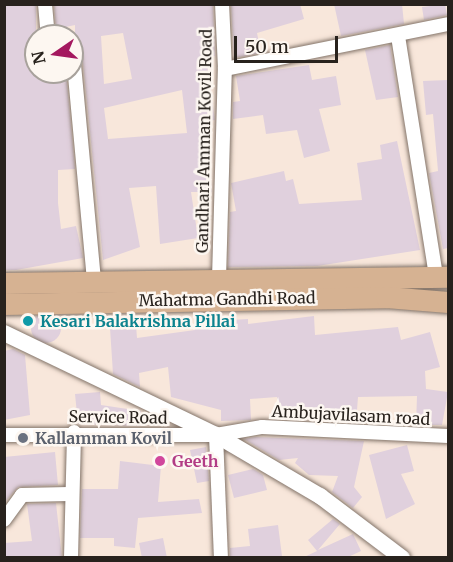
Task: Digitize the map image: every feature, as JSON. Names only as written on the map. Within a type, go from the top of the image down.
[{"type":"main road","name":"Mahatma Gandhi Road","points":[[4,283],[442,277]]},
{"type":"main road","name":"Mahatma Gandhi Road","points":[[4,304],[386,297],[448,302]]},
{"type":"street","points":[[45,4],[47,24]]},
{"type":"street","name":"Gandhari Amman Kovil Road","points":[[219,279],[225,69],[222,4]]},
{"type":"street","points":[[225,69],[398,36],[448,24]]},
{"type":"street","points":[[398,36],[442,277]]},
{"type":"street","points":[[76,84],[94,280]]},
{"type":"street","points":[[4,333],[216,435],[320,496],[402,558]]},
{"type":"street","name":"Ambujavilasam road","points":[[216,435],[262,427],[448,436]]},
{"type":"street","points":[[71,558],[69,494],[74,432]]},
{"type":"street","name":"Service Road","points":[[4,435],[74,432],[216,435]]},
{"type":"street","points":[[216,435],[221,558]]},
{"type":"street","points":[[4,520],[9,501],[22,495],[69,494]]},
{"type":"building","points":[[4,4],[36,4],[36,24],[24,24],[24,84],[67,84],[75,169],[58,170],[58,203],[61,229],[76,226],[83,258],[16,270],[4,270]]},
{"type":"building","points":[[54,4],[213,4],[215,56],[206,58],[215,120],[205,121],[212,192],[191,192],[198,238],[160,244],[156,186],[129,188],[140,247],[103,260],[84,73],[84,24],[56,24]],"holes":[[[123,33],[132,79],[104,84],[101,36]],[[182,90],[187,133],[108,139],[104,108]]]},
{"type":"building","points":[[300,4],[304,19],[257,33],[261,53],[234,58],[231,5]]},
{"type":"building","points":[[334,4],[402,4],[404,24],[341,36]]},
{"type":"building","points":[[445,4],[447,15],[424,20],[422,7]]},
{"type":"building","points":[[390,45],[398,97],[376,100],[365,50]]},
{"type":"building","points":[[309,65],[312,80],[336,76],[341,105],[319,109],[330,151],[304,158],[297,130],[266,134],[263,115],[233,119],[233,102],[240,101],[236,76]]},
{"type":"building","points":[[448,80],[448,248],[443,249],[429,173],[438,171],[433,114],[426,115],[423,81]]},
{"type":"building","points":[[397,141],[420,250],[317,266],[228,267],[230,212],[236,211],[231,183],[284,171],[286,181],[293,179],[299,204],[362,200],[357,163],[382,159],[380,145]]},
{"type":"building","points":[[46,313],[52,314],[60,322],[60,334],[52,342],[46,343],[40,342],[32,334],[31,328],[32,322],[40,314]]},
{"type":"building","points":[[214,315],[215,321],[248,319],[248,324],[314,316],[315,335],[398,327],[401,340],[430,332],[440,367],[425,371],[426,389],[448,392],[442,425],[416,425],[417,396],[358,397],[356,423],[346,422],[347,413],[279,410],[277,397],[250,399],[251,420],[221,421],[221,410],[171,397],[168,367],[139,373],[140,387],[113,374],[110,328],[136,325],[137,338],[195,330],[194,316]]},
{"type":"building","points":[[13,349],[25,355],[30,415],[4,420],[4,351]]},
{"type":"building","points":[[100,392],[101,405],[141,411],[140,426],[78,424],[75,394]]},
{"type":"building","points":[[255,437],[364,441],[354,487],[362,497],[353,508],[332,492],[338,476],[309,475],[295,463],[298,458],[279,460],[244,439]]},
{"type":"building","points":[[407,445],[414,471],[401,474],[415,504],[386,519],[369,455]]},
{"type":"building","points":[[206,447],[209,481],[197,483],[190,450]]},
{"type":"building","points":[[55,452],[58,485],[18,487],[4,503],[4,457]]},
{"type":"building","points":[[120,461],[161,466],[158,502],[199,499],[202,513],[138,518],[135,548],[114,546],[114,538],[80,538],[82,489],[118,489]]},
{"type":"building","points":[[253,469],[263,475],[267,490],[234,498],[228,475]]},
{"type":"building","points":[[56,503],[62,558],[4,557],[4,543],[32,541],[27,504]]},
{"type":"building","points":[[333,519],[340,524],[318,550],[353,534],[361,551],[346,558],[302,558],[317,551],[308,540]]},
{"type":"building","points":[[278,525],[282,556],[230,558],[230,548],[250,546],[248,529]]},
{"type":"building","points":[[163,538],[167,558],[142,558],[139,543]]},
{"type":"place","name":"Kesari Balakrishna Pillai","points":[[28,321]]},
{"type":"place","name":"Kallamman Kovil","points":[[23,438]]},
{"type":"place","name":"Geeth","points":[[160,461]]}]
